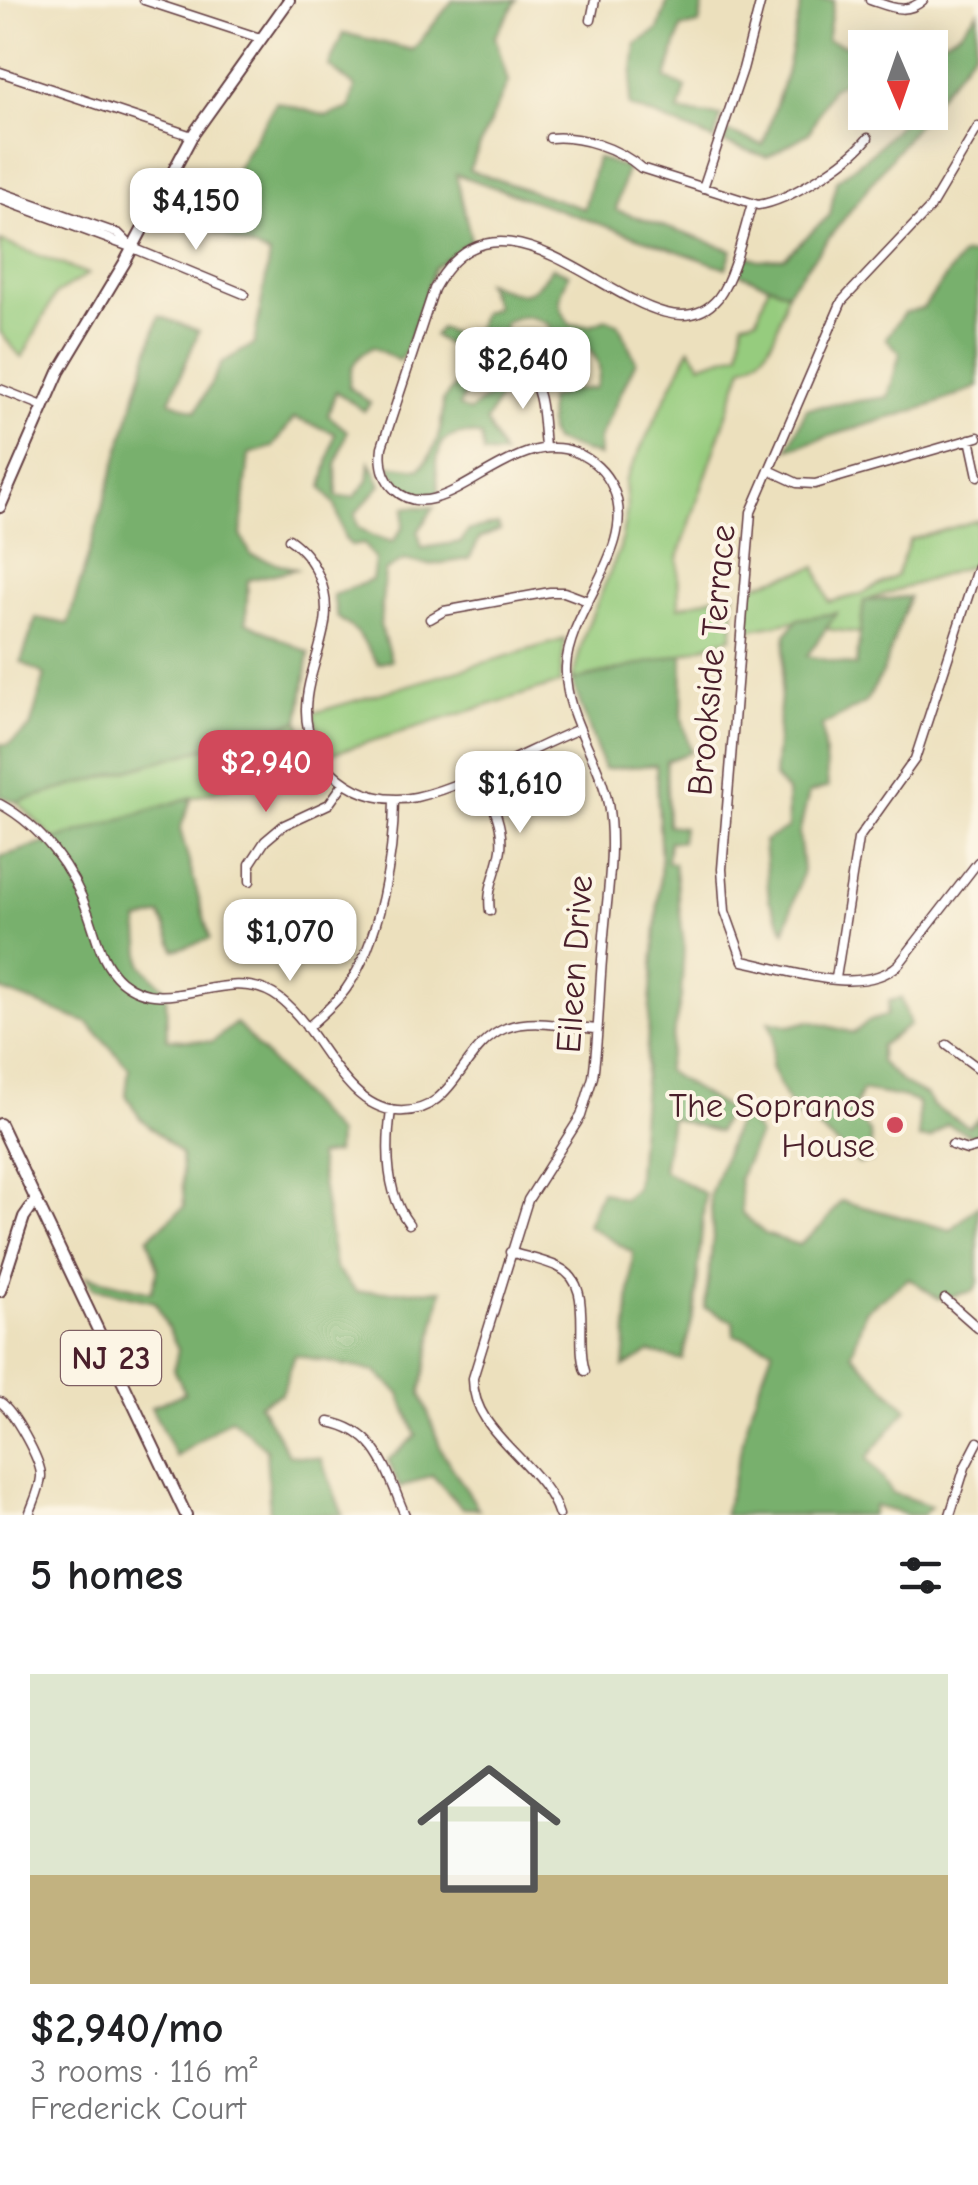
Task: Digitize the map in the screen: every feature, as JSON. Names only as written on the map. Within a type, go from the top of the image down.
[{"type":"main road","points":[[0,508],[70,352],[192,136],[288,0]]},
{"type":"main road","name":"NJ 23","points":[[0,1124],[186,1515]]},
{"type":"main road","points":[[0,1291],[24,1218],[36,1200]]},
{"type":"main road","points":[[19,1234],[34,1226],[52,1233]]},
{"type":"street","points":[[144,0],[260,38]]},
{"type":"street","points":[[591,20],[595,0]]},
{"type":"street","points":[[703,188],[761,0]]},
{"type":"street","points":[[870,0],[906,10],[923,0]]},
{"type":"street","points":[[0,72],[192,136]]},
{"type":"street","name":"Brookside Terrace","points":[[836,978],[743,962],[725,911],[722,869],[747,529],[842,301],[930,208],[978,126]]},
{"type":"street","points":[[550,138],[567,136],[628,156],[641,168],[752,204],[782,198],[856,154],[868,138]]},
{"type":"street","points":[[0,196],[244,294]]},
{"type":"street","points":[[525,367],[536,380],[540,394],[545,447],[516,455],[432,501],[407,498],[389,482],[381,460],[384,442],[431,297],[444,274],[463,256],[495,244],[520,244],[544,251],[660,312],[688,315],[707,308],[722,292],[752,204]]},
{"type":"street","points":[[0,388],[43,406]]},
{"type":"street","points":[[769,470],[797,483],[815,484],[974,438],[978,476]]},
{"type":"street","name":"Eileen Drive","points":[[545,447],[563,448],[587,458],[605,474],[616,496],[620,520],[617,537],[571,640],[566,668],[568,696],[602,780],[610,828],[594,1077],[585,1106],[532,1190],[475,1364],[474,1397],[486,1420],[544,1484],[559,1515]]},
{"type":"street","points":[[289,539],[304,550],[317,572],[327,605],[325,635],[307,698],[310,734],[321,759],[344,783],[370,795],[394,799],[422,795],[579,729]]},
{"type":"street","points":[[978,566],[976,586],[915,759],[858,839],[836,978],[870,981],[894,969],[978,862]]},
{"type":"street","points":[[430,619],[444,611],[550,592],[564,592],[588,601]]},
{"type":"street","points":[[478,773],[501,831],[500,853],[487,894],[490,911]]},
{"type":"street","points":[[250,880],[250,864],[270,835],[329,804],[344,783]]},
{"type":"street","points":[[306,1028],[341,995],[364,954],[390,870],[394,799]]},
{"type":"street","points":[[0,804],[33,827],[60,860],[84,902],[104,960],[124,983],[144,993],[166,997],[218,985],[252,986],[283,1002],[370,1103],[391,1110],[412,1110],[438,1099],[482,1043],[509,1027],[530,1024],[596,1029]]},
{"type":"street","points":[[947,1045],[978,1068]]},
{"type":"street","points":[[391,1110],[388,1152],[398,1209],[409,1224]]},
{"type":"street","points":[[952,1144],[966,1150],[978,1148]]},
{"type":"street","points":[[510,1252],[560,1268],[574,1281],[582,1303],[578,1352],[585,1371]]},
{"type":"street","points":[[944,1299],[978,1328]]},
{"type":"street","points":[[0,1402],[12,1412],[40,1466],[41,1478],[29,1515]]},
{"type":"street","points":[[328,1422],[348,1426],[371,1445],[405,1515]]},
{"type":"street","points":[[950,1515],[965,1467],[978,1442]]},
{"type":"green space","points":[[453,0],[517,0],[495,36],[508,82],[469,170],[584,209],[597,158],[627,168],[616,210],[732,250],[726,268],[456,174],[471,240],[434,268],[399,361],[373,347],[354,363],[349,387],[370,403],[364,411],[336,391],[328,415],[347,431],[336,465],[337,497],[354,497],[368,481],[370,462],[381,485],[355,514],[358,527],[373,536],[393,542],[403,527],[405,507],[434,507],[418,532],[422,548],[461,542],[469,530],[498,524],[500,530],[480,538],[469,559],[429,565],[404,560],[385,571],[380,625],[391,660],[378,664],[357,632],[337,617],[333,595],[372,580],[375,560],[364,544],[352,546],[345,539],[335,505],[322,488],[335,433],[294,418],[273,447],[249,454],[241,535],[251,555],[296,569],[248,580],[246,622],[309,653],[299,721],[17,802],[0,796],[0,744],[8,745],[30,728],[45,675],[21,662],[36,618],[68,624],[159,316],[199,331],[170,401],[196,411],[222,363],[254,344],[270,255],[216,233],[208,218],[276,102],[327,116],[350,108],[355,87],[329,66],[343,33],[413,50]]},
{"type":"green space","points":[[668,0],[704,0],[699,24],[681,28],[666,79],[686,87],[679,112],[721,116],[714,140],[629,106],[636,44],[658,30]]},
{"type":"green space","points":[[802,0],[834,0],[827,40],[848,46],[848,80],[831,89],[809,133],[767,157],[724,143],[728,132],[763,145],[786,74]]},
{"type":"green space","points":[[978,11],[975,49],[948,84],[948,38],[961,31]]},
{"type":"green space","points":[[894,130],[913,130],[787,292],[735,272],[743,254],[759,260],[785,257],[830,215],[836,181]]},
{"type":"green space","points":[[0,241],[88,274],[56,294],[22,358],[0,332]]},
{"type":"green space","points":[[978,254],[978,387],[788,449],[807,408],[888,397],[900,353],[886,338],[904,313],[923,308],[962,255]]},
{"type":"green space","points":[[552,267],[569,274],[560,300],[571,325],[591,325],[606,319],[618,323],[636,361],[599,439],[599,456],[554,441],[549,432],[548,399],[567,391],[595,388],[597,361],[579,339],[552,346],[549,325],[522,317],[505,323],[504,334],[525,344],[513,354],[498,344],[483,344],[459,406],[469,412],[511,378],[486,421],[503,455],[484,454],[481,436],[452,437],[442,442],[436,464],[439,494],[422,495],[408,490],[388,465],[419,469],[425,462],[438,438],[443,400],[461,379],[451,347],[434,336],[440,328],[472,342],[481,314],[496,307],[485,282],[523,293],[536,286]]},
{"type":"green space","points":[[769,284],[787,292],[778,326],[769,346],[743,367],[678,558],[679,607],[734,591],[732,637],[668,659],[572,681],[585,632],[620,548],[627,509],[625,481],[690,348],[701,364],[740,352],[743,321],[757,318]]},
{"type":"green space","points":[[978,520],[973,565],[864,601],[860,633],[825,629],[835,613],[748,630],[750,586],[816,567],[829,602],[859,595],[896,576],[910,540]]},
{"type":"green space","points":[[909,597],[882,674],[865,703],[822,726],[828,787],[809,793],[799,834],[803,870],[785,931],[769,900],[764,841],[788,828],[787,792],[774,777],[786,634],[798,619],[837,613],[807,656],[856,666],[864,601]]},
{"type":"green space","points":[[565,639],[560,683],[327,755],[313,713]]},
{"type":"green space","points":[[683,654],[682,718],[691,752],[666,761],[668,825],[683,827],[681,842],[669,841],[667,862],[674,863],[684,945],[681,997],[666,1071],[727,1109],[718,1132],[671,1118],[663,1170],[705,1194],[695,1309],[682,1360],[650,1352],[624,1367],[633,1253],[587,1225],[601,1191],[623,1199],[636,1188],[661,862],[656,765],[604,769],[572,681]]},
{"type":"green space","points":[[299,721],[312,761],[55,840],[17,802]]},
{"type":"green space","points":[[192,797],[180,829],[210,939],[175,950],[161,915],[138,921],[142,965],[166,990],[167,1039],[212,1042],[236,1023],[337,1135],[336,1153],[318,1156],[335,1268],[357,1292],[442,1290],[421,1393],[442,1452],[479,1509],[462,1508],[432,1475],[400,1488],[388,1460],[416,1436],[400,1394],[376,1372],[295,1355],[282,1393],[259,1404],[289,1455],[321,1459],[343,1515],[270,1515],[266,1449],[231,1418],[176,1457],[151,1407],[185,1393],[174,1369],[178,1349],[155,1302],[93,1288],[86,1276],[151,1292],[158,1269],[148,1238],[184,1207],[181,1154],[140,1118],[126,1095],[129,1068],[88,1023],[0,990],[0,857]]},
{"type":"green space","points":[[901,998],[910,1025],[880,1046],[880,1062],[903,1083],[927,1096],[933,1106],[969,1127],[978,1118],[978,1136],[947,1124],[930,1139],[919,1138],[918,1103],[862,1090],[853,1111],[870,1133],[872,1161],[859,1164],[814,1124],[794,1115],[771,1067],[774,1036],[769,1021],[790,1026],[809,1021],[854,1033],[867,1022],[887,1015],[889,1001]]},
{"type":"green space","points":[[741,1110],[759,1135],[739,1178],[742,1213],[765,1234],[799,1245],[823,1225],[841,1201],[951,1230],[978,1205],[978,1283],[974,1291],[939,1299],[909,1278],[865,1311],[852,1354],[907,1409],[867,1458],[893,1493],[931,1506],[923,1515],[874,1506],[872,1515],[724,1515],[752,1405],[773,1348],[734,1335],[733,1321],[705,1308],[713,1238],[710,1195]]},
{"type":"place","name":"The Sopranos House","points":[[895,1125]]}]
